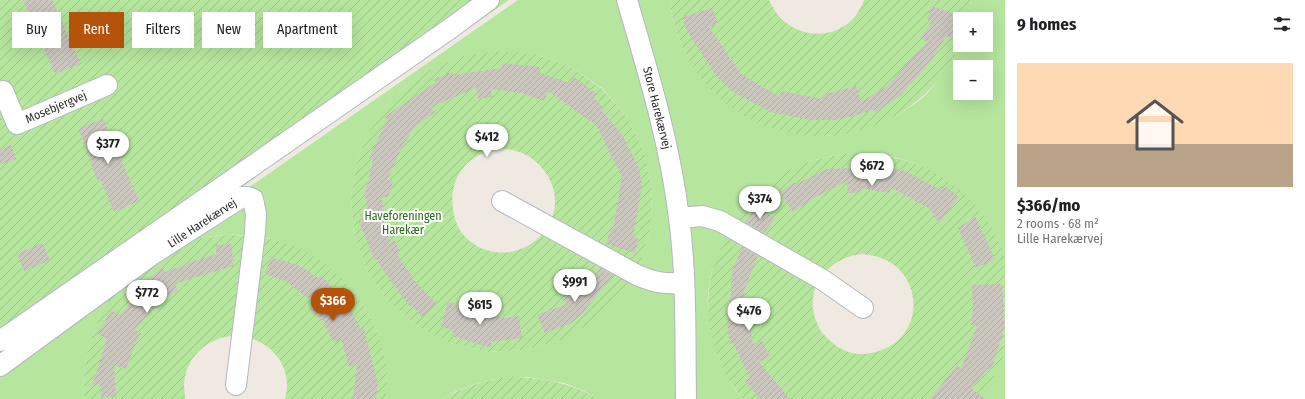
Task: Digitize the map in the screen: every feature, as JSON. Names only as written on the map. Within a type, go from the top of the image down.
[{"type":"street","points":[[0,341],[452,28],[489,0]]},
{"type":"street","name":"Store Harekærvej","points":[[627,0],[648,71],[666,142],[679,218],[684,283],[686,399]]},
{"type":"street","name":"Mosebjergvej","points":[[0,93],[3,91],[17,124],[107,85]]},
{"type":"street","name":"Lille Harekærvej","points":[[0,366],[153,254],[242,197],[248,197],[253,199],[256,214],[256,232],[236,385]]},
{"type":"street","points":[[502,201],[637,275],[653,282],[684,283]]},
{"type":"street","points":[[679,218],[702,216],[720,221],[824,280],[863,308]]},
{"type":"green space","points":[[0,0],[509,0],[0,356]]},
{"type":"green space","points":[[518,0],[670,0],[675,28],[682,46],[696,70],[714,92],[735,109],[758,122],[783,131],[809,135],[836,135],[863,130],[889,119],[912,106],[927,94],[956,52],[993,52],[993,12],[969,12],[971,0],[1005,0],[1005,260],[992,230],[974,205],[951,184],[926,168],[897,158],[867,153],[835,155],[804,164],[788,171],[759,190],[747,203],[716,261],[711,274],[708,309],[729,378],[742,399],[599,399],[564,383],[528,377],[509,377],[472,385],[454,392],[442,399],[386,399],[387,386],[385,360],[373,323],[360,301],[343,281],[324,264],[302,251],[278,241],[252,236],[224,235],[208,237],[194,244],[121,287],[104,310],[91,339],[84,370],[84,399],[0,399],[0,361]],"holes":[[[535,54],[571,67],[602,88],[627,117],[644,151],[652,188],[651,225],[641,262],[621,294],[562,340],[525,350],[488,352],[451,343],[417,326],[388,301],[367,270],[354,234],[351,197],[357,159],[372,125],[395,95],[425,72]]]},
{"type":"green space","points":[[670,0],[769,0],[778,15],[789,25],[803,31],[817,34],[832,32],[845,26],[856,15],[864,0],[971,0],[969,12],[953,12],[953,52],[956,52],[940,78],[924,95],[897,115],[867,128],[837,135],[805,135],[775,129],[746,117],[719,98],[697,73],[682,47],[675,29]]},
{"type":"green space","name":"Haveforeningen Harekær","points":[[497,51],[535,54],[571,67],[602,89],[627,117],[644,151],[652,188],[651,225],[641,262],[621,294],[594,321],[562,340],[525,350],[488,352],[450,343],[417,326],[388,301],[367,270],[354,234],[351,197],[357,159],[372,125],[395,95],[425,72],[460,57]],"holes":[[[501,149],[514,150],[525,154],[539,165],[545,172],[553,188],[555,204],[551,220],[543,233],[531,244],[517,250],[500,253],[479,247],[463,234],[456,222],[452,200],[456,180],[467,164],[486,152]]]},
{"type":"green space","points":[[843,154],[874,154],[913,163],[931,170],[963,192],[977,207],[994,233],[1001,246],[1005,260],[1005,348],[1004,355],[995,375],[978,399],[742,399],[732,385],[717,354],[712,338],[708,305],[712,271],[726,237],[737,217],[751,199],[768,183],[787,171],[805,163]],"holes":[[[862,254],[884,259],[899,270],[909,284],[913,301],[912,318],[904,333],[891,346],[864,354],[846,351],[830,341],[822,333],[817,323],[813,311],[813,299],[816,287],[821,277],[829,268],[850,256]]]},
{"type":"green space","points":[[226,235],[265,238],[294,246],[322,262],[339,276],[355,293],[367,312],[377,333],[384,354],[387,376],[386,399],[285,399],[287,381],[283,365],[274,352],[261,343],[246,337],[230,336],[214,341],[199,351],[193,358],[188,366],[184,384],[185,399],[84,399],[84,370],[91,339],[104,310],[121,286],[176,249],[191,241],[201,238]]},
{"type":"green space","points":[[1005,349],[1005,399],[978,399],[993,378]]},
{"type":"green space","points":[[509,377],[533,378],[556,382],[588,393],[599,399],[442,399],[474,385]]},
{"type":"building","points":[[23,0],[52,0],[57,12],[28,12]]},
{"type":"building","points":[[931,6],[953,13],[953,38],[946,36],[931,61],[900,96],[875,113],[874,110],[838,120],[811,120],[771,112],[733,92],[716,76],[687,31],[682,17],[712,8],[718,24],[709,27],[741,74],[780,97],[781,91],[823,99],[823,95],[856,86],[861,102],[887,86],[927,42],[921,38],[932,21],[927,20]]},
{"type":"building","points":[[61,20],[69,38],[69,48],[74,48],[81,64],[55,74],[44,48],[61,48]]},
{"type":"building","points":[[502,63],[540,67],[538,72],[569,83],[574,77],[597,94],[594,98],[604,109],[602,111],[623,136],[639,168],[642,185],[633,237],[639,239],[635,253],[606,244],[611,228],[613,229],[622,177],[596,125],[548,91],[544,101],[522,93],[491,89],[492,97],[478,99],[476,88],[431,107],[435,112],[415,127],[403,145],[387,180],[393,181],[388,198],[381,196],[390,243],[395,240],[400,253],[397,255],[412,278],[436,303],[422,317],[412,306],[410,307],[381,267],[377,259],[375,260],[359,222],[362,221],[360,215],[368,213],[365,195],[373,160],[369,158],[388,120],[384,117],[436,82],[434,79],[452,72],[454,75],[502,68]]},
{"type":"building","points":[[103,118],[139,201],[114,212],[101,181],[98,182],[90,162],[92,161],[78,129]]},
{"type":"building","points":[[11,145],[16,159],[0,165],[0,150]]},
{"type":"building","points":[[873,165],[903,170],[939,189],[941,186],[943,188],[945,186],[959,197],[939,223],[931,211],[932,210],[890,187],[889,193],[861,188],[861,192],[848,193],[847,181],[812,199],[793,212],[780,192],[795,182],[796,184],[827,169],[873,167]]},
{"type":"building","points":[[758,206],[775,219],[764,233],[745,222]]},
{"type":"building","points":[[975,216],[995,259],[976,268],[958,228]]},
{"type":"building","points":[[42,243],[50,260],[24,271],[17,254]]},
{"type":"building","points":[[232,244],[233,266],[174,284],[178,290],[160,301],[135,330],[141,333],[135,344],[126,369],[114,365],[116,397],[101,397],[100,384],[92,385],[107,339],[98,334],[111,310],[120,315],[138,294],[133,289],[163,268],[165,272],[188,264],[216,254],[216,245]]},
{"type":"building","points":[[742,247],[758,256],[744,291],[753,344],[762,341],[770,356],[759,362],[790,399],[760,399],[745,381],[750,378],[733,343],[730,344],[727,323],[729,322],[732,272]]},
{"type":"building","points":[[271,257],[300,266],[318,278],[321,275],[348,304],[361,330],[363,325],[378,384],[376,399],[353,399],[357,365],[349,367],[341,339],[334,343],[325,326],[326,325],[310,308],[315,303],[285,281],[265,274]]},
{"type":"building","points":[[600,268],[613,275],[586,309],[587,310],[570,324],[545,333],[537,315],[567,304],[563,300],[596,274]]},
{"type":"building","points":[[1002,284],[1005,327],[991,370],[987,369],[972,389],[985,399],[930,399],[957,365],[961,369],[977,326],[971,325],[973,309],[972,285]]},
{"type":"building","points":[[448,302],[465,307],[464,311],[504,318],[519,316],[522,338],[491,342],[491,348],[452,336],[454,330],[441,327]]}]
